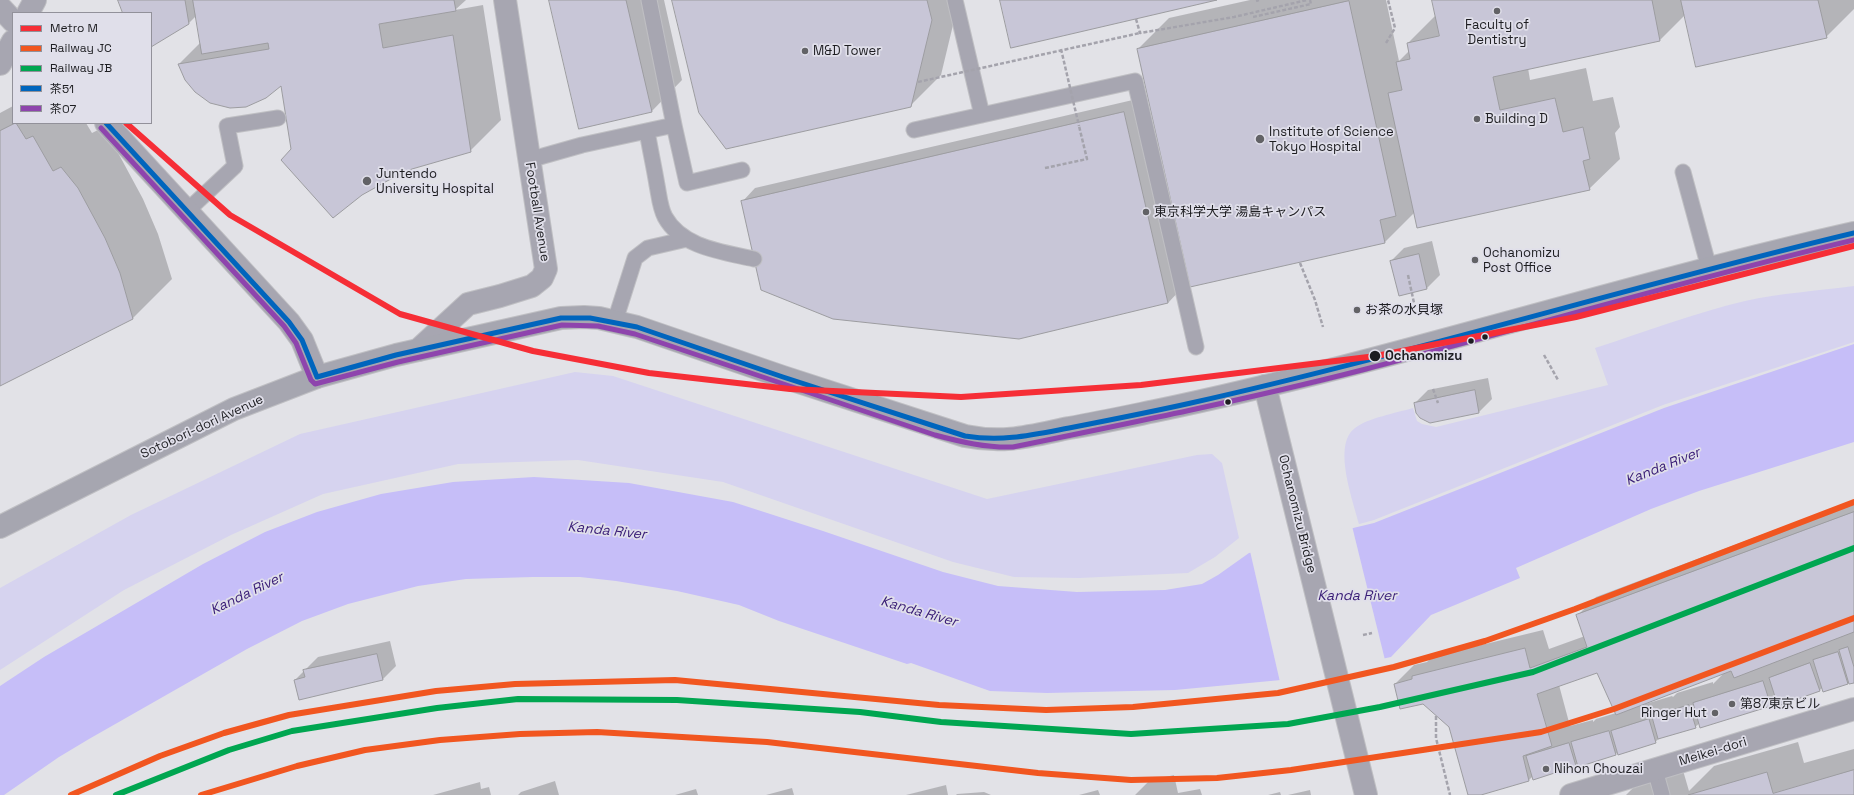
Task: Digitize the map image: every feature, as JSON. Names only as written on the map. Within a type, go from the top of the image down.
[{"type":"main road","name":"Sotobori-dori Avenue","points":[[0,527],[234,409],[317,377],[418,350],[562,318],[584,317],[615,321],[965,436],[980,439],[1012,440],[1265,386],[1437,343],[1769,252],[1854,233]]},
{"type":"street","points":[[29,12],[35,0]]},
{"type":"street","name":"Football Avenue","points":[[418,350],[468,304],[532,286],[542,278],[546,269],[505,0]]},
{"type":"street","points":[[0,7],[12,20]]},
{"type":"street","points":[[0,64],[12,43]]},
{"type":"street","points":[[107,124],[289,322],[302,340],[317,377]]},
{"type":"street","name":"Ochanomizu Bridge","points":[[1265,386],[1365,789]]},
{"type":"street","name":"Meikei-dori","points":[[1571,795],[1854,709]]},
{"type":"lane","points":[[649,0],[687,183],[742,170]]},
{"type":"lane","points":[[955,0],[982,115]]},
{"type":"lane","points":[[914,130],[1135,81],[1196,347]]},
{"type":"lane","points":[[187,211],[235,166],[227,126],[278,118]]},
{"type":"lane","points":[[529,160],[582,145],[674,124]]},
{"type":"lane","points":[[647,131],[665,217],[673,228],[687,239],[725,253],[754,259]]},
{"type":"lane","points":[[1683,172],[1710,268]]},
{"type":"lane","points":[[615,321],[635,258],[648,248],[687,239]]},
{"type":"lane","points":[[1655,770],[1662,795]]},
{"type":"path","points":[[918,82],[1061,49],[1234,16],[1307,0]]},
{"type":"path","points":[[1252,17],[1311,4],[1310,0]]},
{"type":"path","points":[[1386,42],[1395,28],[1388,0]]},
{"type":"path","points":[[1136,19],[1140,33]]},
{"type":"path","points":[[1045,168],[1087,159],[1061,49]]},
{"type":"path","points":[[1300,263],[1315,300],[1323,327]]},
{"type":"path","points":[[1408,275],[1414,303]]},
{"type":"path","points":[[1544,355],[1558,380]]},
{"type":"path","points":[[1433,389],[1438,403]]},
{"type":"path","points":[[1363,635],[1372,633]]},
{"type":"path","points":[[1436,716],[1436,738],[1450,795]]},
{"type":"shaded area","points":[[1854,286],[1854,342],[1663,405],[1374,520],[1359,524],[1346,473],[1345,447],[1348,436],[1355,428],[1367,421],[1413,408],[1417,421],[1422,424],[1436,427],[1608,385],[1595,348],[1688,317],[1745,301],[1785,294]]},
{"type":"shaded area","points":[[575,372],[613,376],[987,499],[1197,455],[1212,454],[1222,463],[1239,538],[1215,557],[1188,573],[1079,578],[1014,577],[953,562],[723,482],[578,460],[458,464],[323,494],[231,535],[124,590],[0,670],[0,588],[131,515],[300,434]]},
{"type":"water","name":"Kanda River","points":[[1854,344],[1854,442],[1699,491],[1651,509],[1516,568],[1520,578],[1431,615],[1391,657],[1281,680],[1175,690],[1047,693],[990,691],[911,663],[907,664],[779,621],[739,605],[677,591],[580,577],[466,579],[418,586],[348,604],[302,621],[247,649],[89,739],[59,757],[4,795],[0,795],[0,686],[44,657],[203,564],[265,532],[317,512],[381,494],[453,482],[534,477],[629,483],[733,502],[943,572],[998,586],[1077,592],[1165,590],[1202,584],[1218,575],[1249,553],[1374,523],[1664,408]]},
{"type":"pier","points":[[1352,526],[1385,660],[1280,682],[1250,551]]},
{"type":"building","points":[[118,0],[185,0],[189,24],[152,46],[152,12],[123,12]]},
{"type":"building","points":[[193,0],[454,0],[456,11],[379,24],[383,48],[453,35],[471,152],[412,169],[389,180],[362,195],[333,218],[281,160],[291,149],[281,86],[266,98],[246,107],[230,108],[210,103],[195,92],[185,80],[178,64],[269,49],[268,43],[202,54]]},
{"type":"building","points":[[549,0],[626,0],[652,112],[579,129]]},
{"type":"building","name":"M&D Tower","points":[[672,0],[927,0],[932,20],[911,107],[726,149],[699,113]]},
{"type":"building","points":[[1000,0],[1217,0],[1011,48]]},
{"type":"building","name":"Building D","points":[[1432,0],[1652,0],[1660,41],[1493,77],[1500,110],[1555,98],[1563,132],[1583,127],[1590,159],[1583,161],[1590,190],[1417,228],[1388,93],[1402,90],[1396,62],[1410,59],[1407,43],[1439,36]]},
{"type":"building","points":[[1681,0],[1818,0],[1827,38],[1696,67]]},
{"type":"building","points":[[1349,1],[1396,216],[1380,220],[1385,243],[1190,287],[1137,49]]},
{"type":"building","points":[[1124,112],[1168,303],[1019,339],[833,319],[761,290],[741,201]]},
{"type":"building","points":[[17,124],[26,139],[33,136],[53,171],[61,167],[78,188],[105,238],[120,273],[133,319],[0,386],[0,131]]},
{"type":"building","points":[[1419,254],[1427,289],[1399,296],[1390,261]]},
{"type":"building","points":[[1475,390],[1479,413],[1430,423],[1420,418],[1416,413],[1414,403]]},
{"type":"building","points":[[1854,512],[1854,632],[1734,678],[1731,671],[1616,715],[1597,673],[1537,694],[1552,746],[1523,756],[1529,781],[1481,795],[1468,795],[1449,727],[1423,704],[1400,709],[1394,684],[1412,679],[1412,676],[1525,648],[1530,668],[1587,647],[1576,615]]},
{"type":"building","points":[[1848,647],[1854,667],[1854,683],[1849,684],[1839,650]]},
{"type":"building","points":[[1838,652],[1848,684],[1823,692],[1813,660]]},
{"type":"building","points":[[377,654],[383,680],[299,700],[294,680],[305,677],[303,670]]},
{"type":"building","points":[[1810,663],[1820,691],[1778,706],[1769,678]]},
{"type":"building","name":"第87東京ビル","points":[[1763,681],[1771,706],[1700,728],[1693,703]]},
{"type":"building","points":[[1689,705],[1696,728],[1658,739],[1652,717]]},
{"type":"building","points":[[1649,719],[1656,743],[1618,755],[1611,731]]},
{"type":"building","points":[[1609,731],[1616,755],[1578,767],[1571,742]]},
{"type":"building","points":[[1569,743],[1576,766],[1533,780],[1526,756]]},
{"type":"building","points":[[1854,770],[1854,795],[1688,795],[1767,772],[1773,793]]},
{"type":"metro line","name":"M","points":[[127,124],[230,215],[400,314],[533,351],[649,373],[790,389],[961,397],[1141,385],[1376,356],[1576,317],[1854,246]]},
{"type":"rail line","name":"JC","points":[[71,795],[160,756],[224,733],[289,715],[436,691],[515,684],[675,680],[939,705],[1046,710],[1133,707],[1278,693],[1394,667],[1485,641],[1575,609],[1854,502]]},
{"type":"rail line","name":"JB","points":[[116,795],[229,750],[292,731],[437,708],[518,699],[677,700],[860,712],[941,722],[1131,734],[1288,724],[1380,707],[1533,672],[1854,548]]},
{"type":"rail line","name":"JC","points":[[201,795],[297,766],[365,750],[440,740],[520,734],[597,732],[767,742],[1038,773],[1131,780],[1217,778],[1291,770],[1541,732],[1614,709],[1854,618]]},
{"type":"transit line","name":"茶51","points":[[107,124],[289,322],[302,340],[317,377]]},
{"type":"transit line","name":"茶07","points":[[101,128],[284,326],[296,343],[311,380],[315,384],[398,362],[562,325],[598,326],[635,334],[935,435],[994,447],[1013,447],[1190,410],[1322,380],[1731,271],[1854,240]]},
{"type":"transit line","name":"茶51","points":[[317,377],[396,355],[561,318],[590,318],[637,327],[783,377],[965,436],[979,438],[1017,437],[1146,413],[1274,384],[1771,253],[1854,233]]},
{"type":"place","name":"Faculty of Dentistry","points":[[1497,11]]},
{"type":"place","name":"M&D Tower","points":[[805,51]]},
{"type":"place","name":"Building D","points":[[1477,119]]},
{"type":"place","name":"Institute of Science Tokyo Hospital","points":[[1260,139]]},
{"type":"place","name":"Juntendo University Hospital","points":[[367,181]]},
{"type":"place","name":"東京科学大学 湯島キャンパス","points":[[1146,212]]},
{"type":"place","name":"Ochanomizu Post Office","points":[[1475,260]]},
{"type":"place","name":"お茶の水貝塚","points":[[1357,310]]},
{"type":"place","name":"Ochanomizu","points":[[1375,356]]},
{"type":"place","name":"第87東京ビル","points":[[1732,704]]},
{"type":"place","name":"Ringer Hut","points":[[1715,713]]},
{"type":"place","name":"Nihon Chouzai","points":[[1546,769]]}]
